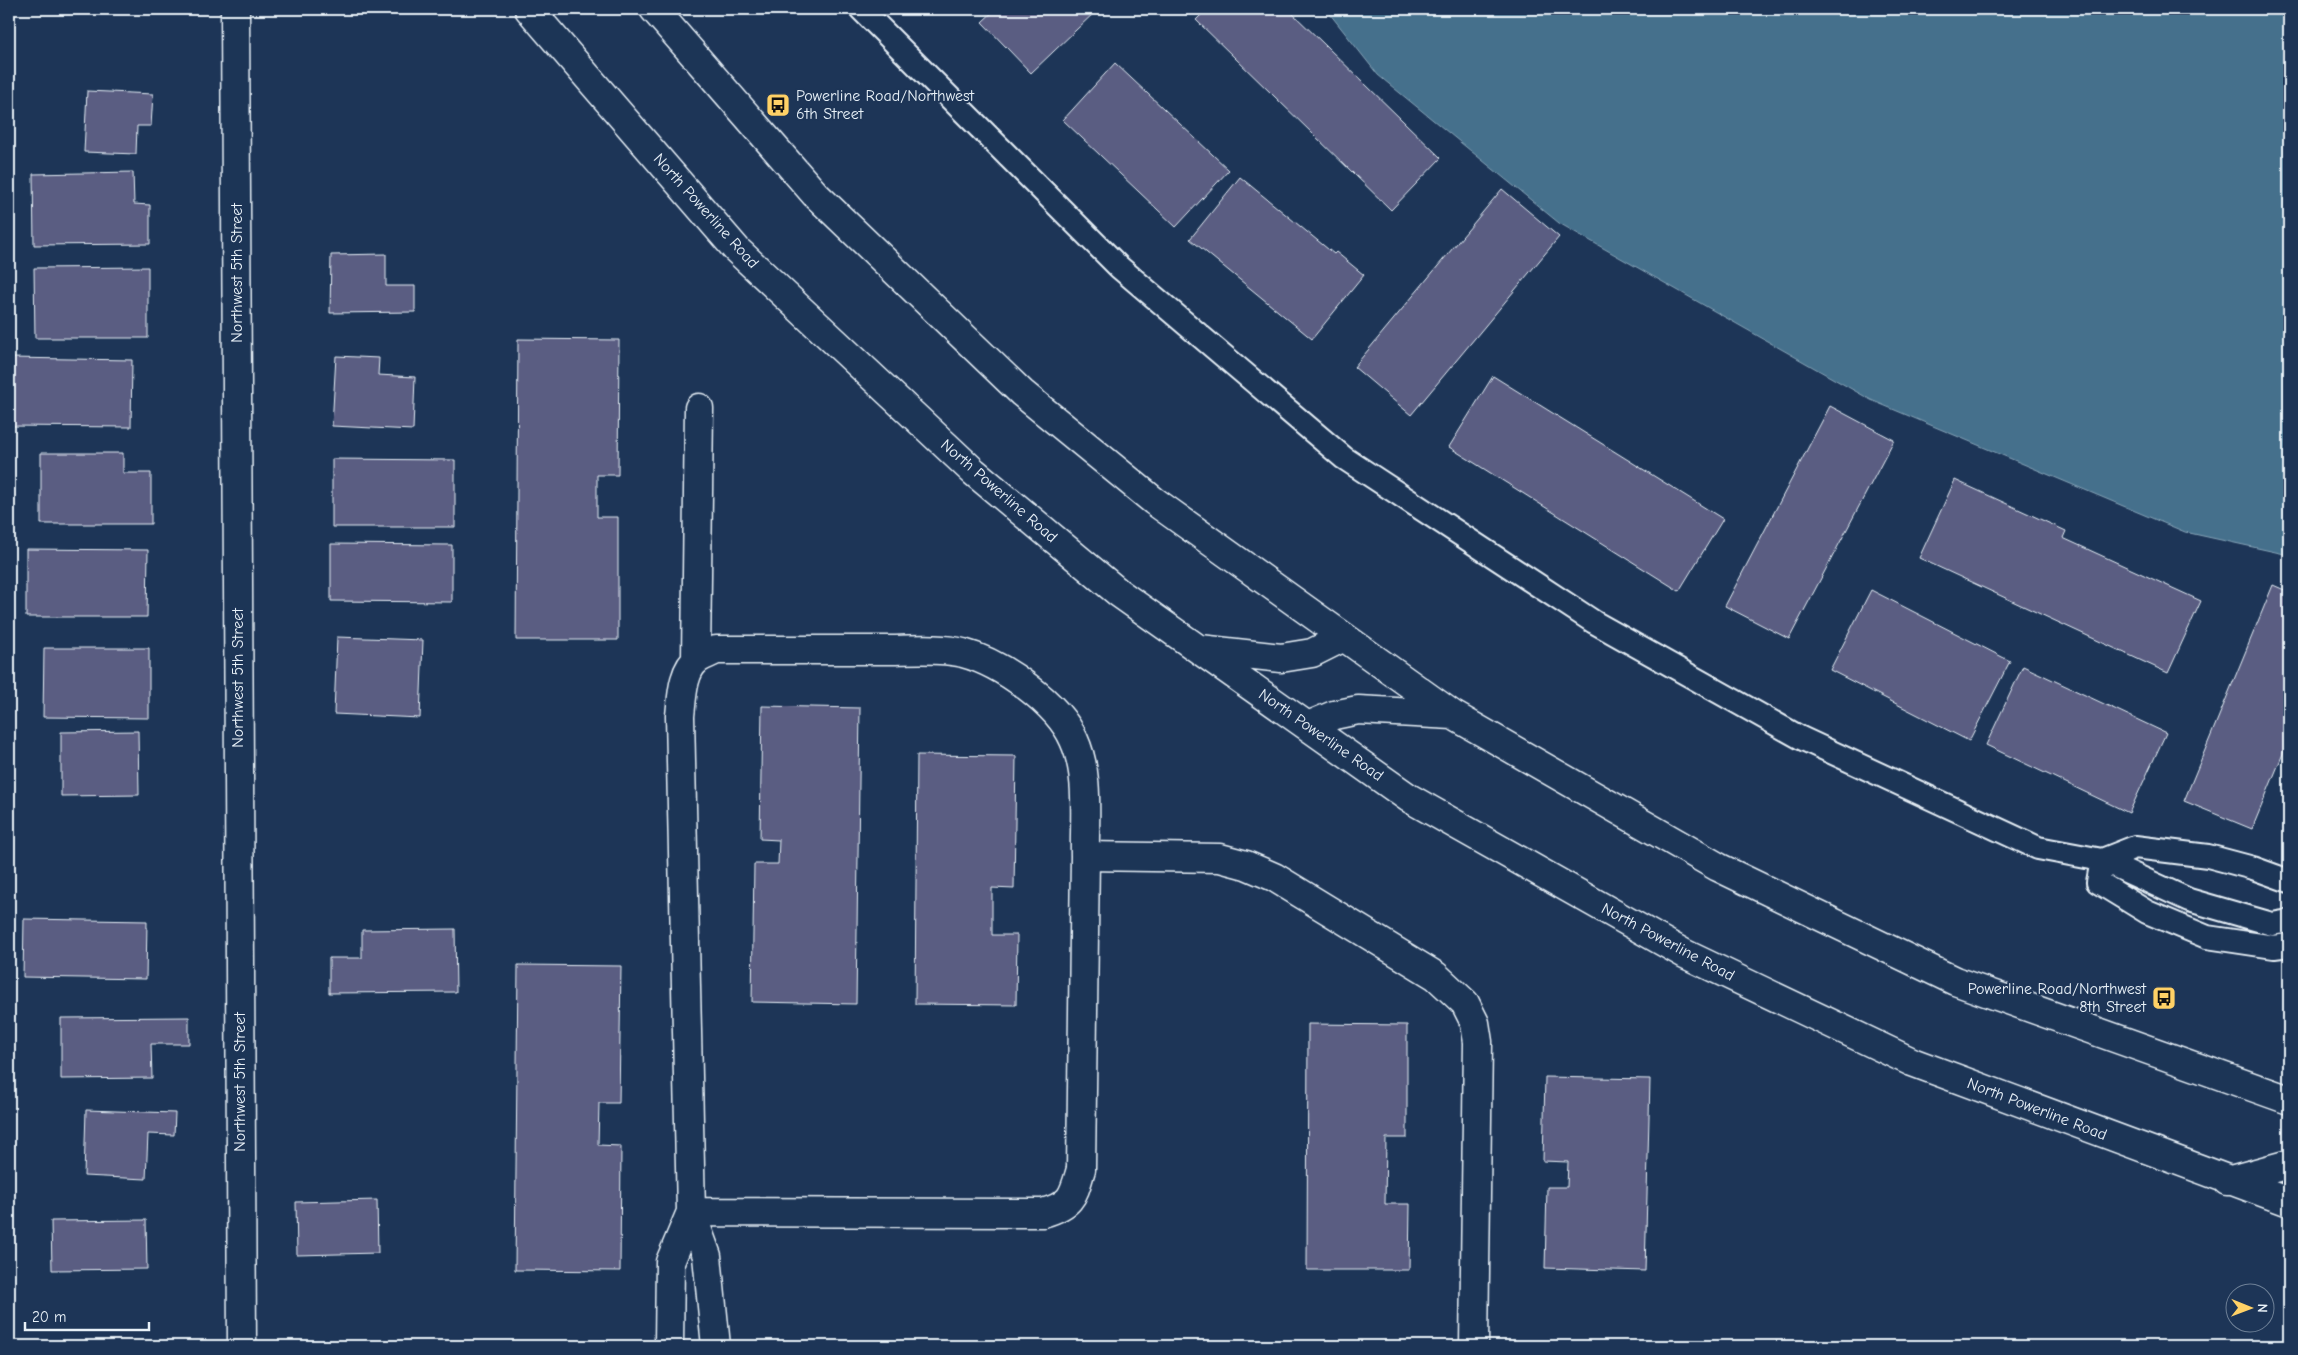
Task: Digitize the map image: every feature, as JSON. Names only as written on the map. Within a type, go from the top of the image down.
[{"type":"main road","name":"Northwest 5th Street","points":[[235,9],[242,1346]]},
{"type":"main road","name":"North Powerline Road","points":[[529,9],[737,250],[974,472],[1119,592],[1409,798],[1685,954],[1912,1062],[2289,1202]]},
{"type":"main road","points":[[654,9],[815,194],[1022,393],[1154,501],[1452,715],[1718,867],[1956,981],[2289,1100]]},
{"type":"main road","points":[[699,408],[696,660],[683,688],[680,716],[691,1212],[707,1256],[716,1346]]},
{"type":"main road","points":[[1199,649],[1281,658],[1312,653],[1344,637]]},
{"type":"main road","points":[[691,1212],[1044,1213],[1061,1208],[1073,1197],[1081,1168],[1084,856],[1084,787],[1081,761],[1074,739],[1062,721],[1039,696],[1014,676],[986,660],[961,652],[927,650],[716,650],[696,660]]},
{"type":"main road","points":[[1308,726],[1334,714],[1358,710],[1452,715]]},
{"type":"main road","points":[[1084,856],[1220,858],[1246,865],[1274,877],[1436,976],[1464,1003],[1475,1023],[1478,1042],[1474,1346]]},
{"type":"main road","points":[[2227,1180],[2289,1164]]},
{"type":"main road","points":[[669,1346],[670,1262],[691,1212]]},
{"type":"lane","points":[[861,9],[1119,267],[1344,458],[1594,622],[1801,738],[2038,848],[2102,860],[2189,900],[2272,924],[2289,921]]},
{"type":"lane","points":[[2102,860],[2136,848],[2144,848],[2208,856],[2253,868],[2289,881]]},
{"type":"lane","points":[[2102,860],[2098,882],[2147,912],[2207,937],[2274,947],[2289,945]]},
{"type":"water","points":[[1326,9],[2289,9],[2289,555],[2185,532],[1871,400],[1559,223],[1378,75]]},
{"type":"building","points":[[996,9],[1098,9],[1031,73],[982,22]]},
{"type":"building","points":[[1207,9],[1288,9],[1441,158],[1391,210],[1196,20]]},
{"type":"building","points":[[1115,63],[1229,170],[1176,227],[1063,120]]},
{"type":"building","points":[[87,91],[153,94],[151,126],[137,126],[136,154],[84,152]]},
{"type":"building","points":[[133,172],[134,204],[150,205],[150,244],[34,245],[33,174]]},
{"type":"building","points":[[1240,177],[1334,254],[1336,252],[1364,275],[1312,339],[1190,239]]},
{"type":"building","points":[[1502,189],[1559,237],[1411,415],[1354,367]]},
{"type":"building","points":[[386,254],[386,286],[415,286],[415,312],[330,313],[331,255]]},
{"type":"building","points":[[148,267],[148,338],[35,338],[34,268]]},
{"type":"building","points":[[518,339],[619,340],[618,475],[597,475],[597,517],[618,517],[618,640],[516,640]]},
{"type":"building","points":[[336,356],[379,358],[378,375],[415,377],[413,430],[332,426]]},
{"type":"building","points":[[10,358],[132,360],[131,427],[9,426]]},
{"type":"building","points":[[1493,376],[1723,519],[1679,591],[1449,447]]},
{"type":"building","points":[[1830,406],[1894,440],[1789,639],[1725,606]]},
{"type":"building","points":[[41,453],[123,453],[123,473],[151,473],[151,524],[41,524]]},
{"type":"building","points":[[332,459],[455,460],[455,527],[332,527]]},
{"type":"building","points":[[1955,480],[2066,531],[2063,538],[2201,601],[2168,673],[1919,558]]},
{"type":"building","points":[[331,544],[452,545],[452,602],[331,601]]},
{"type":"building","points":[[26,549],[148,550],[147,617],[26,617]]},
{"type":"building","points":[[2273,585],[2289,592],[2289,739],[2252,829],[2184,801]]},
{"type":"building","points":[[1871,590],[2010,661],[1969,741],[1830,670]]},
{"type":"building","points":[[337,637],[423,640],[420,718],[334,714]]},
{"type":"building","points":[[44,648],[149,648],[149,718],[43,717]]},
{"type":"building","points":[[2023,666],[2166,733],[2129,813],[1986,745]]},
{"type":"building","points":[[762,706],[860,708],[856,1004],[752,1002],[754,864],[778,864],[779,840],[760,839]]},
{"type":"building","points":[[138,731],[139,795],[61,796],[61,732]]},
{"type":"building","points":[[917,755],[1016,756],[1014,889],[992,888],[992,935],[1017,935],[1016,1005],[915,1004]]},
{"type":"building","points":[[24,919],[147,921],[146,979],[23,977]]},
{"type":"building","points":[[455,929],[456,992],[329,993],[329,958],[362,958],[362,930]]},
{"type":"building","points":[[518,965],[621,966],[619,1103],[599,1103],[598,1145],[621,1146],[620,1271],[515,1270]]},
{"type":"building","points":[[189,1017],[189,1044],[151,1044],[152,1078],[61,1079],[61,1018]]},
{"type":"building","points":[[1308,1024],[1407,1025],[1407,1138],[1386,1138],[1385,1204],[1410,1204],[1409,1270],[1307,1270]]},
{"type":"building","points":[[1545,1077],[1650,1079],[1645,1271],[1545,1268],[1547,1187],[1567,1187],[1568,1162],[1543,1161]]},
{"type":"building","points":[[86,1110],[175,1113],[174,1135],[148,1134],[146,1179],[84,1176]]},
{"type":"building","points":[[377,1200],[378,1253],[297,1255],[296,1202]]},
{"type":"building","points":[[146,1220],[147,1269],[52,1270],[51,1221]]},
{"type":"place","name":"Powerline Road/Northwest 6th Street","points":[[778,105]]},
{"type":"place","name":"Powerline Road/Northwest 8th Street","points":[[2164,998]]}]
